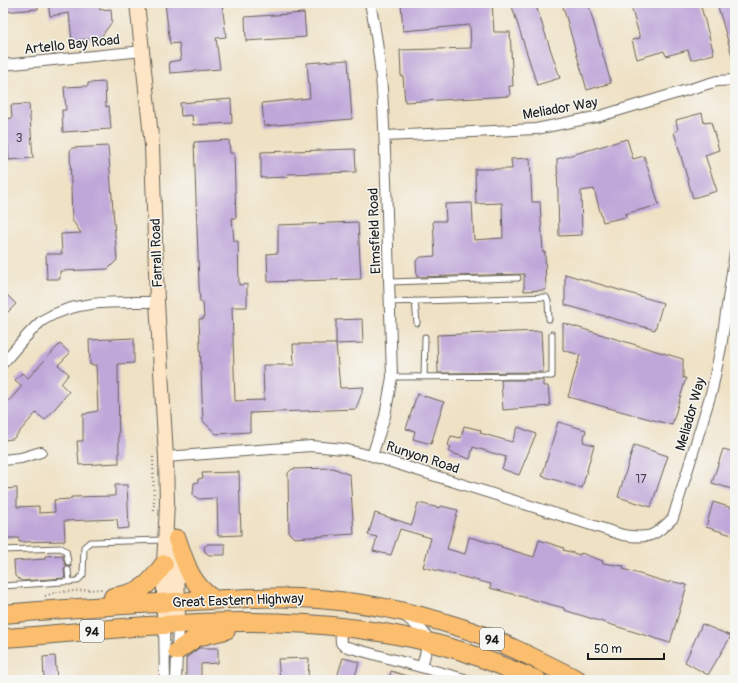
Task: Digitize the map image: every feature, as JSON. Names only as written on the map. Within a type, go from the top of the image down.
[{"type":"highway","points":[[171,540],[193,580],[201,591],[213,599]]},
{"type":"highway","points":[[63,608],[95,599],[132,594],[155,576],[164,564]]},
{"type":"highway","name":"Great Eastern Highway","points":[[3,614],[63,608],[213,599],[300,598],[341,601],[401,612],[449,624],[492,639],[578,680]]},
{"type":"highway","points":[[177,650],[197,637],[231,629],[240,623]]},
{"type":"highway","name":"Great Eastern Highway","points":[[3,638],[171,624],[240,623],[340,626],[428,642],[458,650],[537,680]]},
{"type":"main road","name":"Farrall Road","points":[[137,3],[152,146],[157,302],[166,457],[167,503],[171,540],[171,624]]},
{"type":"main road","name":"Farrall Road","points":[[170,602],[164,564],[171,540]]},
{"type":"street","name":"Elmsfield Road","points":[[370,3],[374,20],[380,73],[385,136],[392,377],[385,416],[372,456]]},
{"type":"street","name":"Artello Bay Road","points":[[3,65],[143,51]]},
{"type":"street","name":"Meliador Way","points":[[385,136],[536,129],[600,116],[717,81],[735,80]]},
{"type":"street","name":"Meliador Way","points":[[662,529],[673,518],[712,390],[721,347],[735,252]]},
{"type":"street","points":[[3,363],[42,320],[74,306],[107,302],[157,302]]},
{"type":"street","name":"Runyon Road","points":[[166,457],[311,446],[344,449],[372,456],[623,535],[644,538],[662,529]]},
{"type":"street","points":[[3,460],[20,458],[41,452]]},
{"type":"street","points":[[401,612],[427,635],[428,642],[422,666]]},
{"type":"street","points":[[171,624],[177,650],[176,680]]},
{"type":"street","points":[[165,680],[171,624]]},
{"type":"street","points":[[340,626],[341,644],[344,646],[422,666],[468,680]]},
{"type":"lane","points":[[389,282],[518,278]]},
{"type":"lane","points":[[390,302],[546,297],[549,319]]},
{"type":"lane","points":[[415,301],[417,323]]},
{"type":"lane","points":[[392,377],[552,376],[552,334]]},
{"type":"lane","points":[[424,377],[425,337]]},
{"type":"lane","points":[[3,586],[77,581],[83,575],[84,547],[90,542],[171,540]]},
{"type":"lane","points":[[3,550],[61,548],[66,551],[68,562]]},
{"type":"lane","points":[[68,570],[69,582]]},
{"type":"lane","points":[[3,597],[3,614]]},
{"type":"path","points":[[42,597],[57,592],[105,589]]},
{"type":"building","points":[[3,3],[38,3],[38,9],[3,12]]},
{"type":"building","points":[[48,3],[99,3],[100,10],[111,9],[112,22],[101,37],[72,41],[69,13],[50,16]]},
{"type":"building","points":[[165,3],[222,3],[226,37],[216,38],[220,69],[170,73],[169,62],[181,60],[179,43],[170,44]]},
{"type":"building","points":[[401,3],[492,3],[494,32],[510,32],[513,86],[509,86],[510,96],[405,102],[403,76],[401,76],[400,50],[471,48],[470,25],[403,31]]},
{"type":"building","points":[[511,3],[535,3],[560,78],[537,85]]},
{"type":"building","points":[[562,3],[588,3],[611,83],[587,90]]},
{"type":"building","points":[[630,3],[700,3],[714,54],[691,60],[688,50],[666,56],[664,51],[637,59],[632,40],[640,38]]},
{"type":"building","points":[[717,3],[735,3],[735,59],[733,59]]},
{"type":"building","points":[[304,13],[306,37],[246,41],[245,17]]},
{"type":"building","points":[[348,60],[352,119],[264,126],[262,103],[310,98],[307,63]]},
{"type":"building","points":[[105,82],[106,107],[109,106],[111,129],[63,132],[62,110],[66,110],[64,87],[88,86],[88,83]]},
{"type":"building","points":[[231,99],[232,123],[193,125],[192,115],[181,116],[180,103]]},
{"type":"building","points":[[29,104],[33,158],[9,160],[6,119],[12,118],[11,105]]},
{"type":"building","points":[[702,113],[704,123],[711,122],[719,150],[705,155],[717,191],[693,198],[674,132],[678,130],[676,120]]},
{"type":"building","points":[[627,139],[633,159],[644,156],[659,205],[625,214],[626,217],[603,222],[594,189],[581,191],[582,235],[559,236],[557,159]]},
{"type":"building","points":[[229,140],[230,153],[234,153],[236,218],[232,218],[234,241],[238,241],[239,285],[247,284],[247,307],[232,307],[235,401],[264,400],[263,365],[294,365],[293,344],[336,344],[340,388],[364,387],[356,409],[250,413],[250,432],[216,434],[203,421],[199,319],[204,319],[203,302],[200,302],[194,142]]},
{"type":"building","points":[[108,146],[117,260],[108,269],[60,271],[60,279],[47,279],[46,254],[62,254],[61,234],[81,233],[72,220],[70,151],[72,148]]},
{"type":"building","points":[[355,149],[356,172],[287,174],[288,177],[261,178],[261,152]]},
{"type":"building","points":[[530,158],[532,202],[540,202],[543,253],[545,252],[546,290],[524,291],[524,274],[417,277],[416,261],[421,257],[435,256],[433,221],[446,221],[445,204],[472,203],[474,240],[503,238],[502,203],[476,204],[475,169],[512,169],[511,159]]},
{"type":"building","points":[[358,222],[361,279],[268,282],[267,254],[278,253],[278,225]]},
{"type":"building","points":[[565,274],[663,303],[655,330],[565,305]]},
{"type":"building","points":[[3,291],[16,304],[3,317]]},
{"type":"building","points":[[362,319],[363,343],[336,344],[336,320]]},
{"type":"building","points":[[563,323],[683,359],[683,378],[686,378],[672,425],[568,397],[580,355],[563,350]]},
{"type":"building","points":[[541,331],[543,372],[438,373],[437,335]]},
{"type":"building","points":[[134,338],[134,363],[118,364],[119,463],[79,465],[77,441],[83,441],[83,414],[98,411],[96,365],[90,365],[89,340]]},
{"type":"building","points":[[60,344],[70,353],[58,365],[69,374],[61,384],[69,392],[45,420],[36,413],[13,439],[3,440],[3,396],[9,401],[22,386],[15,380],[22,373],[28,378]]},
{"type":"building","points":[[501,380],[543,380],[543,386],[548,386],[550,406],[503,410]]},
{"type":"building","points":[[417,394],[444,402],[431,444],[413,439],[415,431],[406,429]]},
{"type":"building","points":[[558,422],[586,430],[583,442],[594,445],[582,488],[542,476]]},
{"type":"building","points":[[464,426],[481,430],[480,433],[512,442],[518,427],[536,434],[519,475],[502,469],[506,457],[473,447],[470,459],[449,452],[451,447],[448,445],[451,436],[461,438]]},
{"type":"building","points":[[634,445],[668,456],[651,507],[618,497]]},
{"type":"building","points":[[723,449],[735,452],[735,490],[712,483]]},
{"type":"building","points":[[333,468],[350,475],[354,534],[294,538],[289,533],[288,473],[292,469]]},
{"type":"building","points":[[239,472],[241,535],[218,536],[217,498],[199,499],[193,495],[194,483],[198,482],[198,479],[203,478],[202,473]]},
{"type":"building","points":[[115,485],[127,485],[129,528],[118,529],[117,519],[64,521],[65,541],[19,542],[19,538],[3,538],[3,489],[17,488],[17,507],[39,506],[39,513],[55,512],[54,500],[71,499],[71,497],[115,496]]},
{"type":"building","points":[[713,502],[735,509],[735,536],[706,527]]},
{"type":"building","points":[[418,503],[458,510],[447,549],[465,554],[469,537],[534,557],[539,540],[564,548],[563,550],[580,555],[581,553],[603,561],[602,563],[624,566],[623,569],[670,583],[670,581],[687,585],[670,643],[564,610],[564,608],[490,588],[491,584],[423,567],[431,538],[400,529],[391,555],[373,551],[377,537],[368,535],[375,513],[412,525]]},
{"type":"building","points":[[208,544],[225,544],[225,555],[209,555],[205,552],[204,547]]},
{"type":"building","points":[[62,555],[65,565],[71,565],[71,567],[67,566],[64,569],[65,578],[22,581],[15,576],[14,561],[45,559],[45,556]]},
{"type":"building","points":[[702,624],[731,636],[708,675],[685,662]]},
{"type":"building","points":[[199,648],[218,648],[218,663],[201,664],[201,680],[186,680],[186,658]]},
{"type":"building","points":[[55,656],[57,680],[44,680],[43,657]]},
{"type":"building","points":[[309,658],[308,680],[280,680],[278,659]]},
{"type":"building","points":[[343,658],[359,662],[354,680],[336,680]]},
{"type":"building","points":[[391,671],[413,678],[413,680],[389,680]]}]
